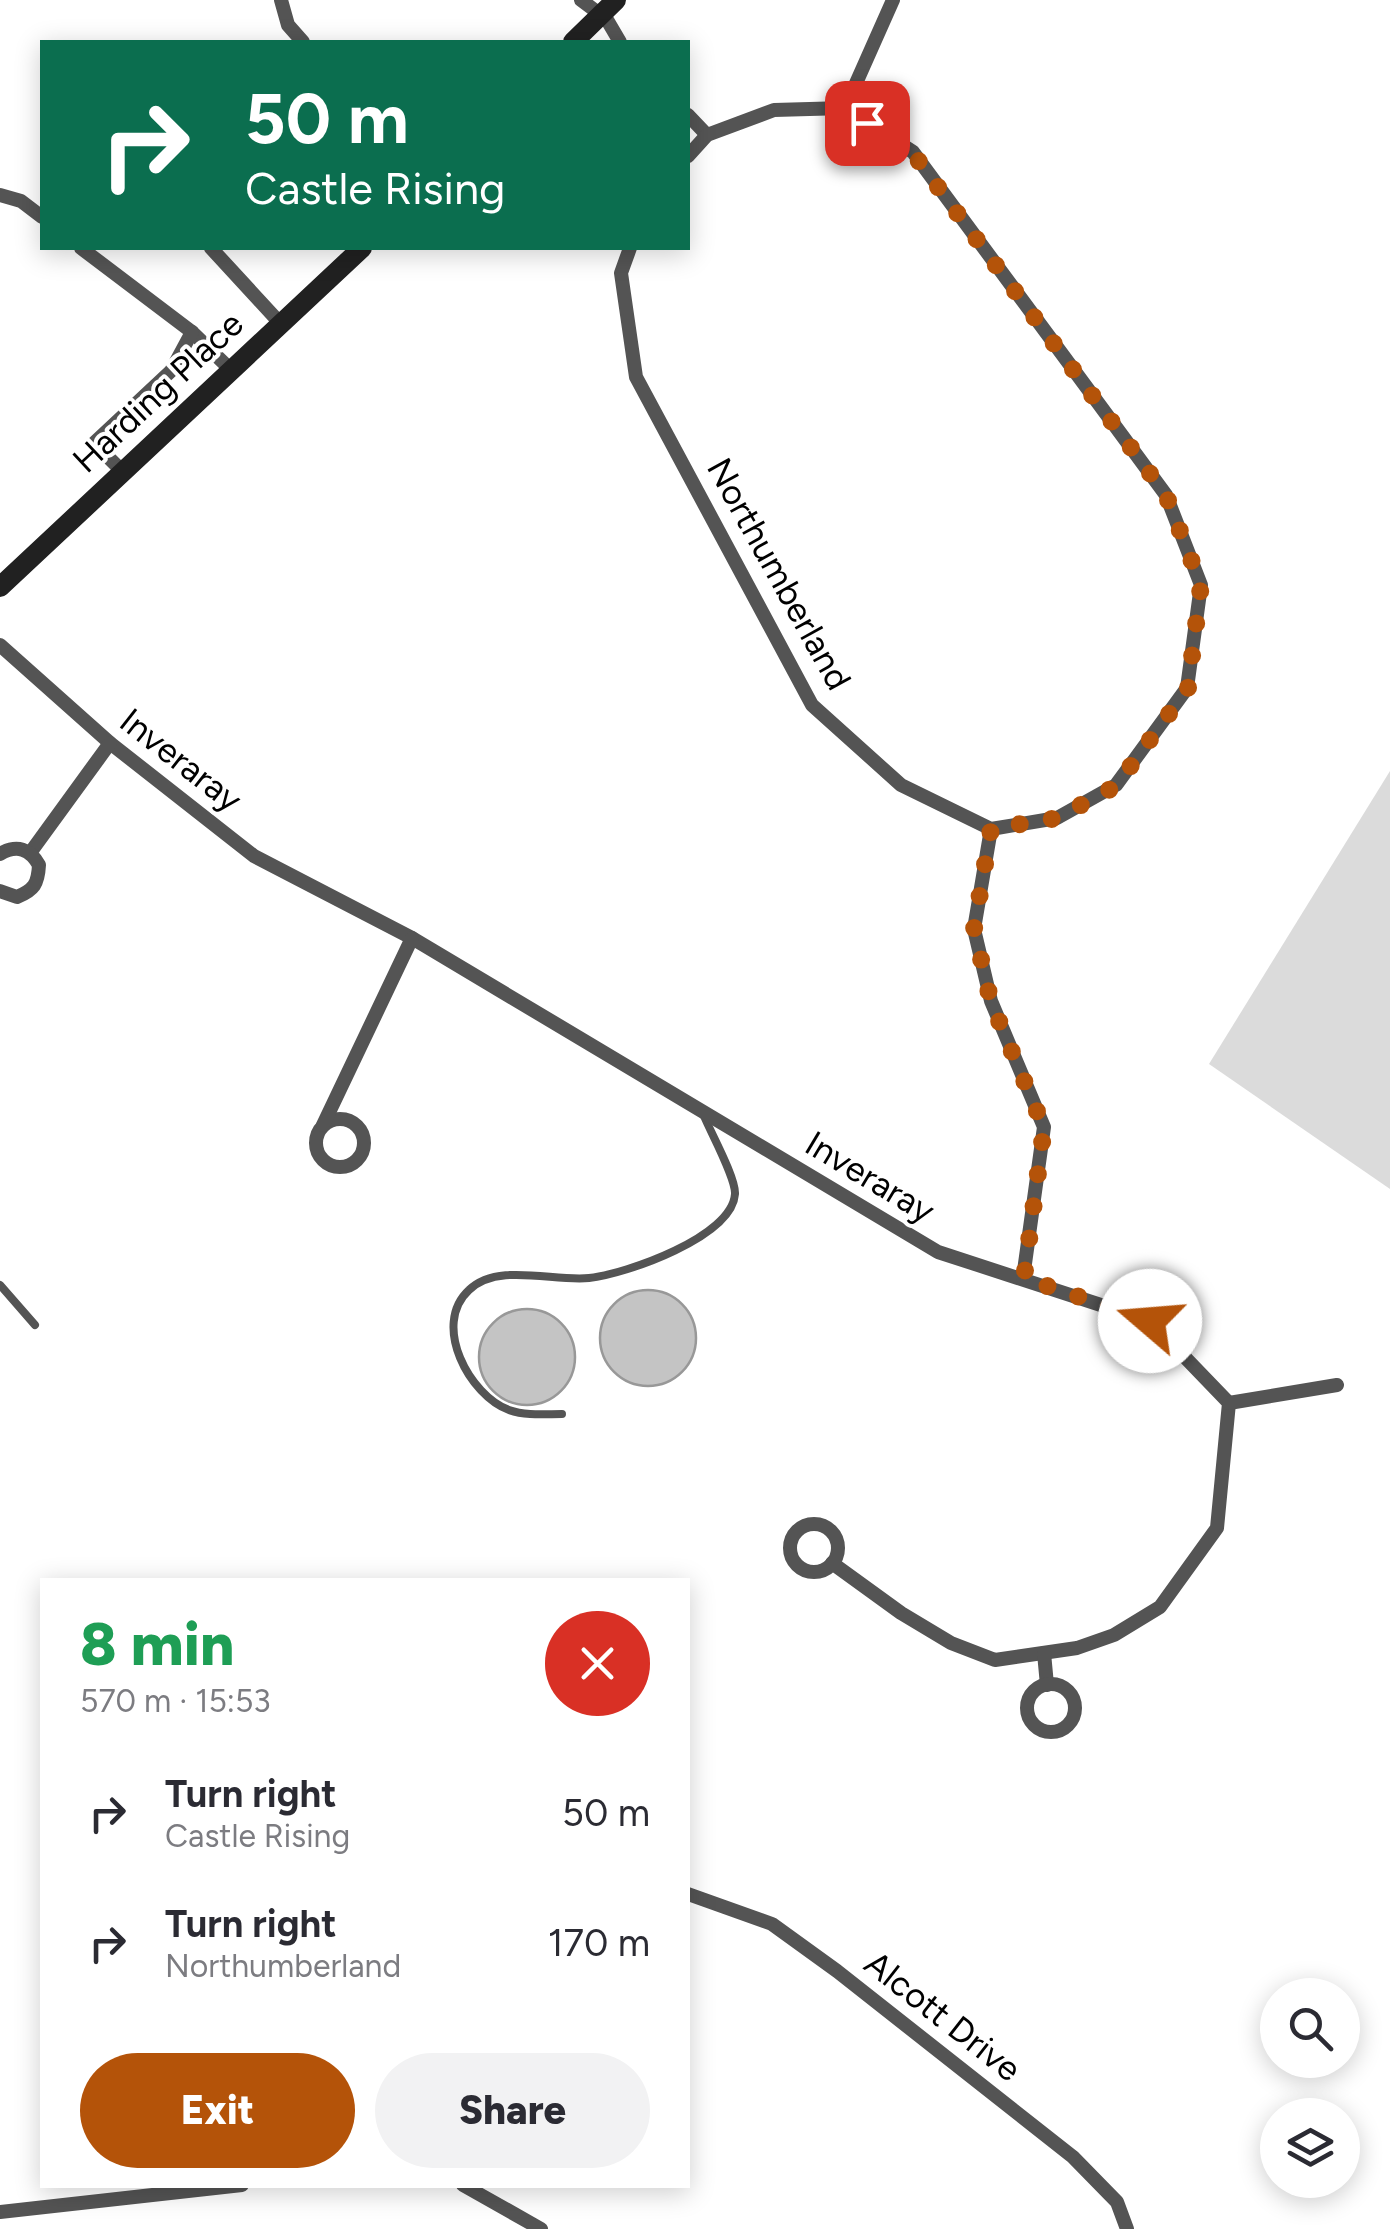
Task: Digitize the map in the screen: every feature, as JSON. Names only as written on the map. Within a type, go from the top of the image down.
[{"type":"main road","points":[[575,40],[607,10]]},
{"type":"main road","name":"Harding Place","points":[[0,587],[360,250]]},
{"type":"street","points":[[281,0],[288,25],[301,40]]},
{"type":"street","points":[[581,0],[607,10],[619,40]]},
{"type":"street","points":[[844,108],[892,0]]},
{"type":"street","points":[[690,154],[707,135],[774,110],[844,108],[912,152],[1166,495],[1201,585],[1188,688],[1116,786],[1057,818],[991,829],[974,929],[991,1002],[1044,1128],[1024,1278]]},
{"type":"street","points":[[690,117],[707,135]]},
{"type":"street","points":[[0,195],[22,201],[40,215]]},
{"type":"street","points":[[84,250],[192,332],[230,370]]},
{"type":"street","name":"Northumberland","points":[[629,250],[620,272],[636,376],[812,706],[901,784],[991,829]]},
{"type":"street","points":[[213,251],[280,323]]},
{"type":"street","points":[[122,470],[94,443],[170,371],[192,332]]},
{"type":"street","name":"Inveraray","points":[[0,645],[110,743],[254,856],[412,938],[938,1252],[1150,1321],[1229,1403]]},
{"type":"street","points":[[30,853],[110,743]]},
{"type":"street","points":[[0,854],[16,848],[30,853],[39,865],[38,881],[30,892],[17,897],[0,890]]},
{"type":"street","points":[[324,1125],[412,938]]},
{"type":"street","points":[[832,1564],[952,1643],[996,1660],[1114,1636],[1160,1607],[1216,1528],[1229,1403],[1337,1385]]},
{"type":"street","points":[[1044,1653],[1048,1685]]},
{"type":"street","name":"Alcott Drive","points":[[690,1895],[772,1924],[837,1971],[1073,2157],[1117,2202],[1128,2229]]},
{"type":"street","points":[[0,2212],[215,2188]]},
{"type":"street","points":[[468,2188],[541,2229]]},
{"type":"lane","points":[[562,1414],[510,1410],[478,1390],[458,1350],[455,1318],[461,1301],[470,1289],[486,1281],[526,1275],[589,1278],[617,1271],[676,1250],[716,1226],[732,1206],[736,1190],[702,1112]]},
{"type":"lane","points":[[0,1285],[36,1325]]},
{"type":"shaded area","points":[[1390,771],[1390,1189],[1209,1064]]},
{"type":"building","points":[[648,1290],[666,1293],[682,1304],[693,1320],[693,1356],[682,1372],[666,1383],[648,1386],[630,1383],[614,1372],[603,1356],[600,1338],[603,1320],[614,1304],[630,1293]]},
{"type":"building","points":[[527,1309],[545,1312],[561,1323],[572,1339],[572,1375],[561,1391],[545,1402],[527,1405],[509,1402],[493,1391],[482,1375],[479,1357],[482,1339],[493,1323],[509,1312]]},
{"type":"route","points":[[867,123],[912,152],[1166,495],[1201,585],[1188,688],[1116,786],[1057,818],[991,829],[974,929],[991,1002],[1044,1128],[1024,1278],[1150,1321]]}]
